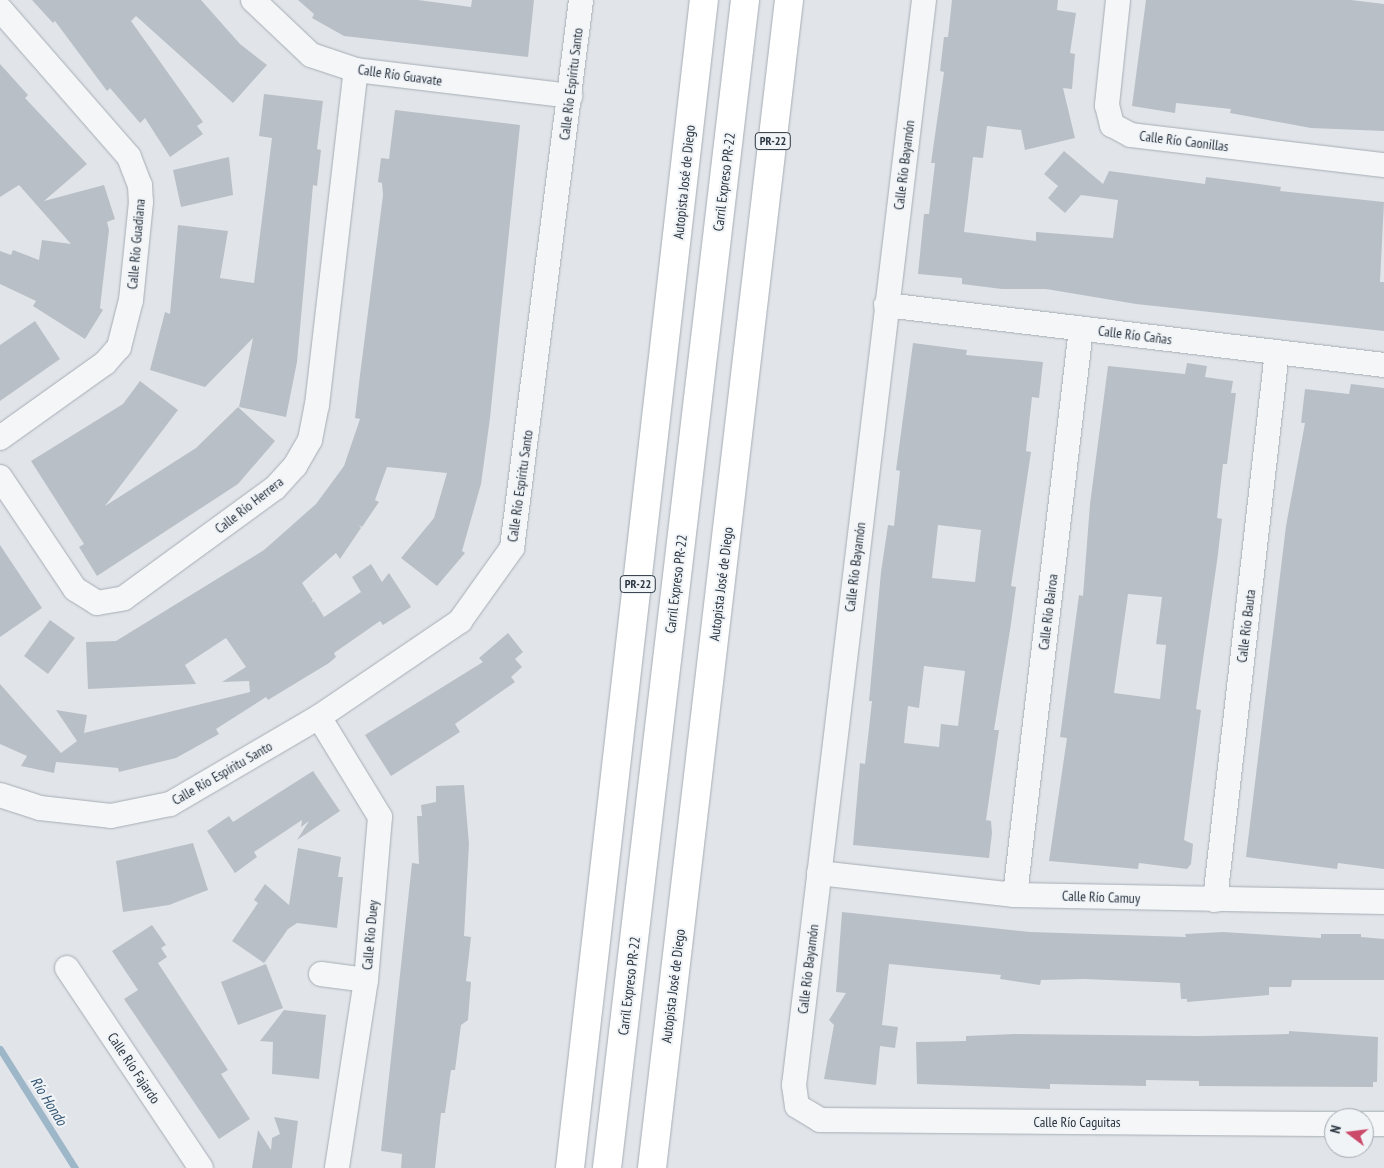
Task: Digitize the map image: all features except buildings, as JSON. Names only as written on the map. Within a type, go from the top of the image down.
[{"type":"highway","name":"Autopista José de Diego","points":[[570,1168],[704,0]]},
{"type":"highway","name":"Carril Expreso PR-22","points":[[607,1168],[745,0]]},
{"type":"highway","name":"Autopista José de Diego","points":[[652,1168],[789,0]]},
{"type":"street","name":"Calle Río Guavate","points":[[253,0],[311,55],[356,70],[570,96]]},
{"type":"street","name":"Calle Río Espíritu Santo","points":[[0,795],[40,808],[111,816],[170,804],[319,717],[460,622],[512,548],[581,0]]},
{"type":"street","name":"Calle Río Bayamón","points":[[820,1120],[797,1106],[794,1085],[924,0]]},
{"type":"street","name":"Calle Río Caonillas","points":[[1118,0],[1108,105],[1112,125],[1131,135],[1384,164]]},
{"type":"street","name":"Calle Río Guadiana","points":[[0,9],[129,157],[140,185],[141,202],[131,300],[119,347],[105,364],[0,438]]},
{"type":"street","name":"Calle Río Herrera","points":[[0,477],[74,588],[97,603],[124,598],[275,488],[295,466],[310,440],[318,405],[356,70]]},
{"type":"street","name":"Calle Río Cañas","points":[[886,305],[1384,365]]},
{"type":"street","name":"Calle Río Bairoa","points":[[1015,895],[1081,329]]},
{"type":"street","name":"Calle Río Bauta","points":[[1215,900],[1277,352]]},
{"type":"street","name":"Calle Río Duey","points":[[319,717],[380,817],[366,980],[336,1168]]},
{"type":"street","name":"Calle Río Camuy","points":[[819,873],[1015,895],[1384,902]]},
{"type":"street","name":"Calle Río Fajardo","points":[[67,968],[201,1168]]},
{"type":"street","points":[[321,974],[366,980]]},
{"type":"street","name":"Calle Río Caguitas","points":[[820,1120],[1324,1124]]},
{"type":"waterway","name":"Río Hondo","points":[[0,1049],[75,1168]]}]
